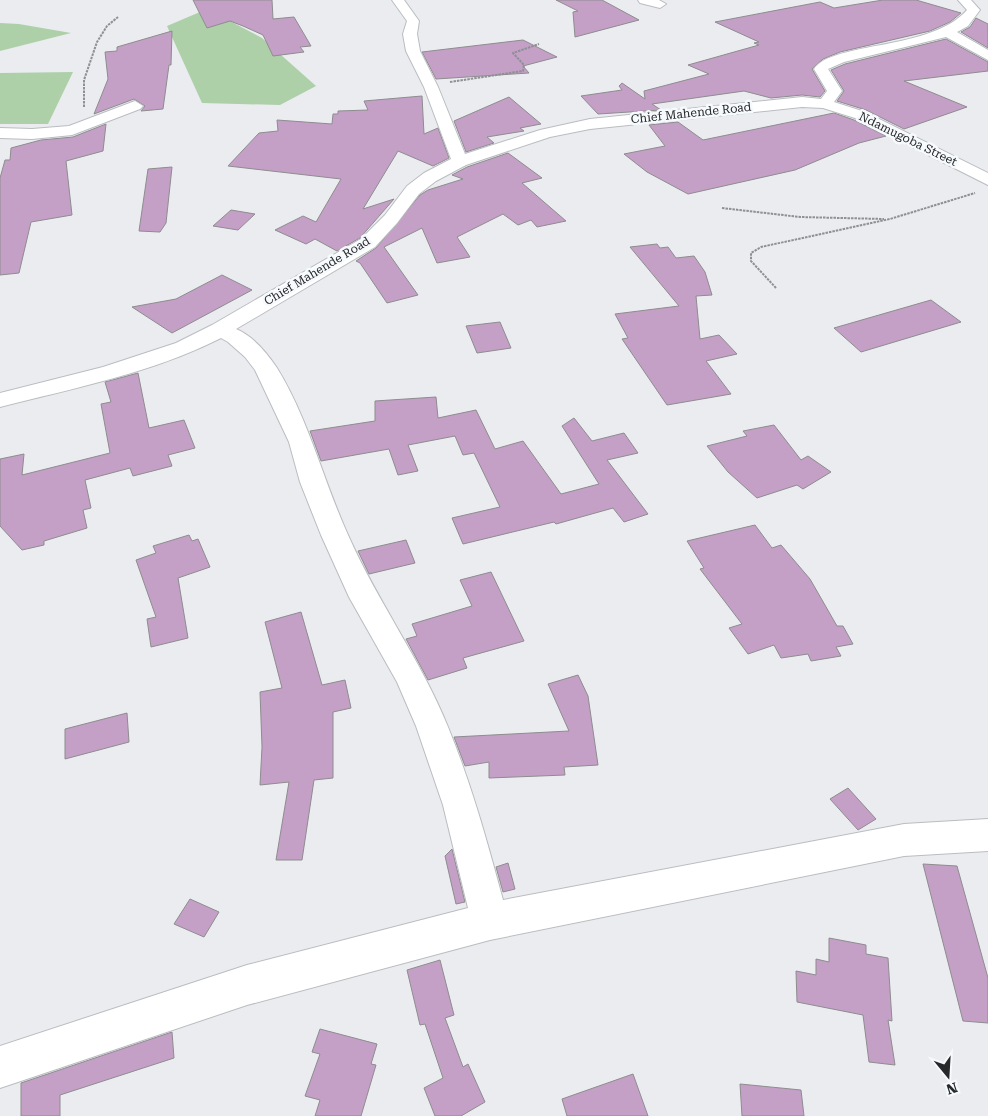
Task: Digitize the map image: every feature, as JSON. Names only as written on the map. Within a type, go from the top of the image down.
[{"type":"street","points":[[398,0],[414,21],[410,34],[413,51],[431,87],[460,161]]},
{"type":"street","points":[[644,0],[660,4]]},
{"type":"street","points":[[825,104],[835,91],[821,69],[823,66],[837,60],[891,49],[947,32],[970,18],[975,6]]},
{"type":"street","points":[[947,32],[988,56]]},
{"type":"street","name":"Chief Mahende Road","points":[[0,400],[110,372],[184,348],[220,330],[368,243],[391,219],[414,190],[430,177],[460,161],[537,136],[590,124],[778,103],[825,104]]},
{"type":"street","name":"Ndamugoba Street","points":[[825,104],[860,116],[933,150],[984,186]]},
{"type":"street","points":[[0,132],[54,132],[91,125],[135,106]]},
{"type":"street","points":[[220,330],[236,337],[253,352],[266,369],[301,442],[313,482],[362,597],[410,678],[432,726],[460,805],[490,921]]},
{"type":"street","points":[[0,1068],[247,985],[490,921],[904,840],[988,835]]},
{"type":"path","points":[[54,132],[81,114],[84,108],[85,77],[99,33],[108,22],[118,16]]},
{"type":"path","points":[[431,87],[479,77],[523,71],[524,65],[513,53],[539,44]]},
{"type":"path","points":[[776,288],[751,261],[751,253],[761,247],[890,219],[984,186]]},
{"type":"path","points":[[722,208],[800,217],[890,219]]},
{"type":"green space","points":[[207,9],[262,38],[316,86],[280,105],[202,103],[167,26]]},
{"type":"green space","points":[[0,23],[19,24],[71,33],[0,51]]},
{"type":"green space","points":[[73,72],[48,124],[0,124],[0,73]]},
{"type":"building","points":[[193,0],[272,0],[273,19],[294,17],[311,46],[300,47],[304,52],[273,56],[263,35],[243,26],[230,21],[207,28]]},
{"type":"building","points":[[556,0],[602,0],[639,20],[575,37],[573,12],[578,11]]},
{"type":"building","points":[[883,0],[916,0],[961,13],[950,22],[930,31],[840,52],[823,59],[812,69],[825,91],[820,97],[802,95],[771,98],[744,91],[652,104],[661,110],[598,114],[581,96],[622,90],[619,86],[622,83],[645,99],[644,91],[709,74],[688,65],[759,45],[754,43],[759,42],[715,22],[820,2],[834,8]]},
{"type":"building","points":[[976,18],[988,24],[988,48],[961,32],[970,27]]},
{"type":"building","points":[[172,31],[171,65],[169,65],[163,109],[141,111],[145,106],[134,99],[94,114],[108,79],[105,52],[117,51],[117,47]]},
{"type":"building","points":[[946,39],[988,62],[988,71],[904,81],[967,107],[904,129],[866,110],[837,101],[844,91],[831,70],[845,64]]},
{"type":"building","points":[[523,40],[557,57],[523,66],[529,73],[436,79],[422,52]]},
{"type":"building","points":[[422,96],[424,134],[438,128],[449,158],[433,166],[398,151],[363,209],[394,199],[360,238],[337,251],[315,239],[306,244],[275,230],[303,216],[316,222],[341,179],[228,166],[259,133],[278,131],[277,120],[332,124],[333,114],[338,114],[338,111],[368,110],[364,101]]},
{"type":"building","points":[[509,97],[541,124],[520,128],[524,131],[487,137],[494,143],[466,152],[454,121]]},
{"type":"building","points":[[834,113],[854,120],[886,136],[859,143],[795,170],[688,194],[647,172],[624,154],[665,146],[649,125],[678,122],[703,140]]},
{"type":"building","points":[[106,124],[103,151],[66,161],[72,215],[31,222],[19,273],[0,275],[0,178],[5,160],[10,160],[11,148],[41,140],[73,137]]},
{"type":"building","points":[[508,153],[542,178],[522,183],[566,221],[537,227],[531,220],[518,225],[503,214],[457,237],[470,257],[437,263],[422,228],[384,247],[418,295],[387,303],[360,263],[356,261],[376,248],[420,195],[428,190],[463,179],[452,175],[467,167]]},
{"type":"building","points":[[172,167],[166,223],[160,232],[139,231],[148,169]]},
{"type":"building","points":[[231,210],[255,214],[238,230],[213,226]]},
{"type":"building","points":[[657,244],[660,248],[668,247],[676,258],[694,256],[705,272],[712,295],[696,296],[700,339],[719,335],[737,354],[706,361],[731,394],[667,405],[622,339],[628,338],[615,314],[679,306],[630,247]]},
{"type":"building","points":[[222,275],[252,290],[172,333],[132,307],[176,299]]},
{"type":"building","points":[[931,300],[961,322],[861,352],[834,328]]},
{"type":"building","points":[[500,322],[511,348],[477,353],[466,326]]},
{"type":"building","points":[[138,373],[149,428],[184,420],[195,448],[168,455],[172,466],[133,476],[130,468],[85,480],[91,508],[83,510],[87,528],[44,541],[44,545],[22,550],[0,526],[0,459],[24,454],[22,475],[110,453],[101,404],[111,402],[105,382]]},
{"type":"building","points":[[436,397],[438,418],[476,410],[495,449],[523,441],[561,494],[599,484],[562,426],[574,418],[592,441],[624,433],[638,453],[607,460],[648,514],[624,522],[613,508],[556,524],[554,522],[463,544],[452,518],[500,507],[474,453],[463,455],[455,436],[408,445],[418,471],[398,475],[389,449],[321,461],[310,431],[375,421],[375,401]]},
{"type":"building","points":[[774,425],[801,460],[808,456],[831,472],[803,489],[797,485],[757,498],[728,472],[707,446],[747,436],[743,431]]},
{"type":"building","points":[[755,525],[772,548],[781,545],[810,579],[837,626],[843,626],[853,644],[836,647],[841,656],[811,661],[808,654],[781,658],[774,645],[748,654],[729,628],[742,624],[700,569],[704,568],[687,541]]},
{"type":"building","points":[[189,535],[192,541],[198,539],[210,567],[178,578],[188,638],[151,647],[147,619],[156,617],[136,560],[156,553],[153,546]]},
{"type":"building","points":[[406,540],[415,563],[369,574],[358,551]]},
{"type":"building","points":[[491,572],[524,641],[463,658],[467,668],[428,680],[406,639],[417,636],[412,624],[472,606],[460,580]]},
{"type":"building","points":[[301,612],[322,685],[345,680],[351,708],[333,712],[333,778],[314,780],[302,860],[276,860],[289,782],[260,785],[262,747],[260,692],[282,688],[265,622]]},
{"type":"building","points":[[578,675],[588,696],[598,765],[564,767],[565,775],[489,778],[489,762],[465,766],[454,737],[569,731],[548,684]]},
{"type":"building","points":[[127,713],[129,742],[65,759],[65,729]]},
{"type":"building","points":[[848,788],[876,819],[858,830],[830,799]]},
{"type":"building","points":[[452,849],[465,902],[456,904],[445,856]]},
{"type":"building","points":[[508,863],[515,889],[503,892],[496,867]]},
{"type":"building","points":[[923,864],[957,866],[988,978],[988,1023],[963,1021]]},
{"type":"building","points":[[190,899],[219,912],[204,937],[174,924]]},
{"type":"building","points":[[829,938],[866,945],[866,954],[888,958],[892,1021],[888,1020],[895,1065],[869,1062],[863,1015],[797,1002],[796,971],[816,975],[816,959],[829,962]]},
{"type":"building","points":[[440,960],[454,1015],[445,1018],[463,1067],[468,1064],[485,1102],[461,1116],[435,1116],[424,1088],[443,1078],[425,1024],[420,1025],[407,970]]},
{"type":"building","points":[[320,1029],[377,1044],[371,1064],[376,1065],[361,1116],[315,1116],[320,1100],[305,1096],[320,1054],[312,1052]]},
{"type":"building","points":[[172,1032],[174,1058],[60,1095],[60,1116],[21,1116],[21,1083]]},
{"type":"building","points":[[633,1074],[648,1116],[567,1116],[562,1099]]},
{"type":"building","points":[[740,1084],[801,1090],[804,1116],[742,1116]]}]
